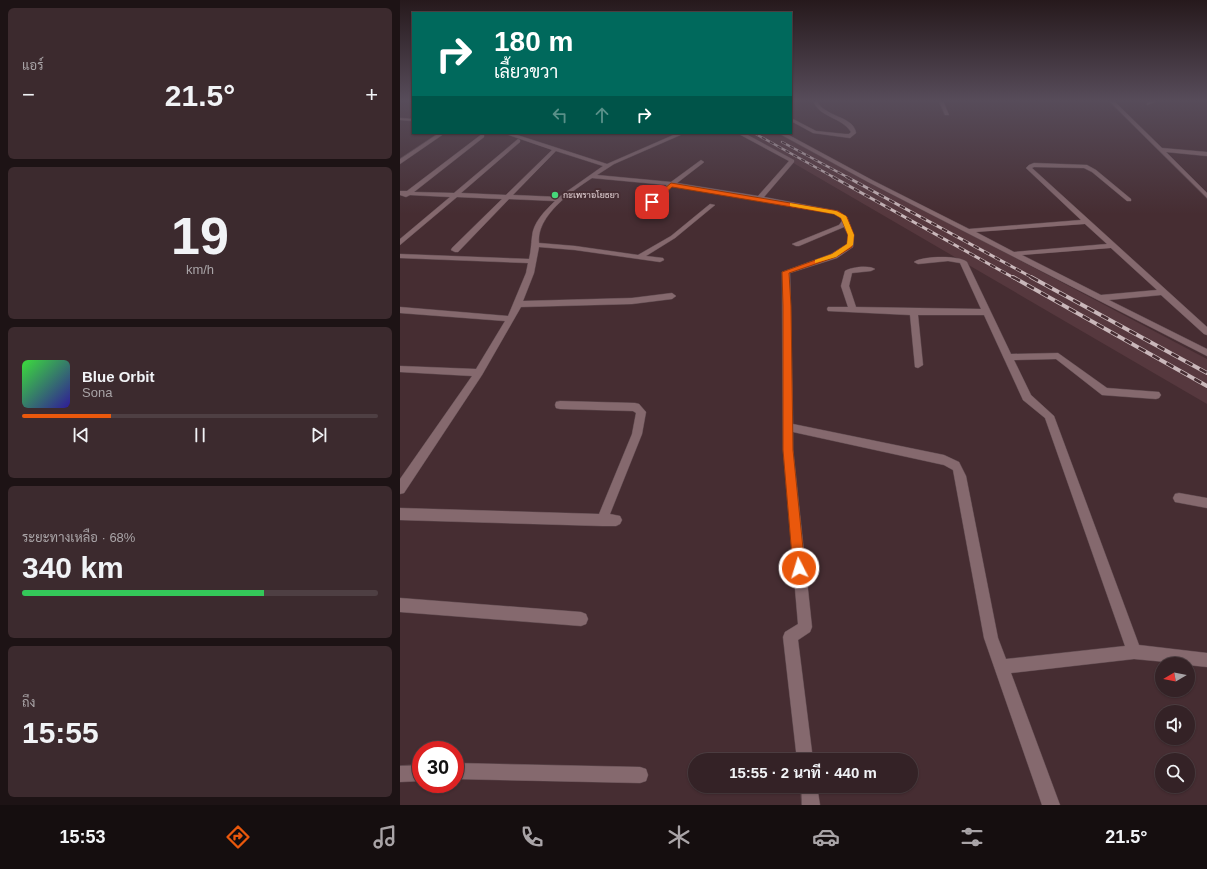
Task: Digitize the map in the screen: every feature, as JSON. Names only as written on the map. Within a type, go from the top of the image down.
[{"type":"street","points":[[400,162],[434,139]]},
{"type":"street","points":[[400,200],[479,139]]},
{"type":"street","points":[[523,139],[608,166]]},
{"type":"street","points":[[400,489],[404,474],[479,373],[510,319],[530,273],[536,245],[535,237],[538,225],[545,214],[560,198],[591,176],[664,139]]},
{"type":"street","points":[[750,139],[792,161],[760,198]]},
{"type":"street","points":[[791,139],[870,181],[1207,353]]},
{"type":"street","points":[[1150,139],[1207,196]]},
{"type":"street","points":[[400,243],[518,141]]},
{"type":"street","points":[[1162,150],[1207,154]]},
{"type":"street","points":[[456,250],[553,151]]},
{"type":"street","points":[[642,211],[671,185],[701,162]]},
{"type":"street","points":[[1129,200],[1094,171],[1085,166],[1031,166],[1029,168],[1207,332]]},
{"type":"street","points":[[591,176],[632,179],[760,198],[836,212],[844,217],[846,221],[851,235],[850,245],[834,256],[786,272],[788,450],[805,627],[790,637],[805,753]]},
{"type":"street","points":[[400,194],[560,198]]},
{"type":"street","points":[[639,257],[673,237],[712,205]]},
{"type":"street","points":[[796,244],[842,226],[846,221]]},
{"type":"street","points":[[968,231],[1086,222]]},
{"type":"street","points":[[536,245],[575,248],[660,260]]},
{"type":"street","points":[[1012,254],[1112,246]]},
{"type":"street","points":[[400,256],[533,261]]},
{"type":"street","points":[[918,262],[952,259],[959,259],[963,262],[1027,397],[1049,416],[1134,652]]},
{"type":"street","points":[[853,309],[845,290],[845,278],[849,271],[871,269]]},
{"type":"street","points":[[1099,298],[1164,292]]},
{"type":"street","points":[[517,304],[632,301],[672,296]]},
{"type":"street","points":[[831,309],[915,312],[987,312]]},
{"type":"street","points":[[400,310],[510,319]]},
{"type":"street","points":[[915,312],[913,316],[918,365]]},
{"type":"street","points":[[1008,357],[1058,356],[1105,392],[1156,395]]},
{"type":"street","points":[[400,369],[479,373]]},
{"type":"street","points":[[560,405],[635,407],[641,412],[637,434],[602,520]]},
{"type":"street","points":[[788,427],[954,462],[957,465],[991,638],[1051,805]]},
{"type":"street","points":[[1179,498],[1207,503]]},
{"type":"street","points":[[400,514],[616,520]]},
{"type":"street","points":[[400,606],[581,619]]},
{"type":"street","points":[[1001,667],[1134,652],[1207,660]]},
{"type":"street","points":[[464,771],[640,775]]},
{"type":"street","points":[[400,774],[412,773]]},
{"type":"street","points":[[810,793],[811,805]]},
{"type":"shaded area","points":[[752,139],[790,139],[1207,359],[1207,404]]},
{"type":"railway","points":[[764,139],[835,178]]},
{"type":"railway","points":[[782,142],[849,178]]},
{"type":"railway","points":[[833,177],[1014,278]]},
{"type":"railway","points":[[847,177],[1033,278]]},
{"type":"railway","points":[[1013,277],[1207,386]]},
{"type":"railway","points":[[1031,277],[1207,373]]},
{"type":"slow traffic","points":[[792,204],[836,212],[844,217],[851,235],[850,245],[834,256],[817,261]]},
{"type":"place","name":"กะเพราอโยธยา","points":[[555,195]]},
{"type":"route","points":[[652,202],[671,185],[760,198],[836,212],[844,217],[851,235],[850,245],[834,256],[786,272],[788,450],[799,568]]}]
